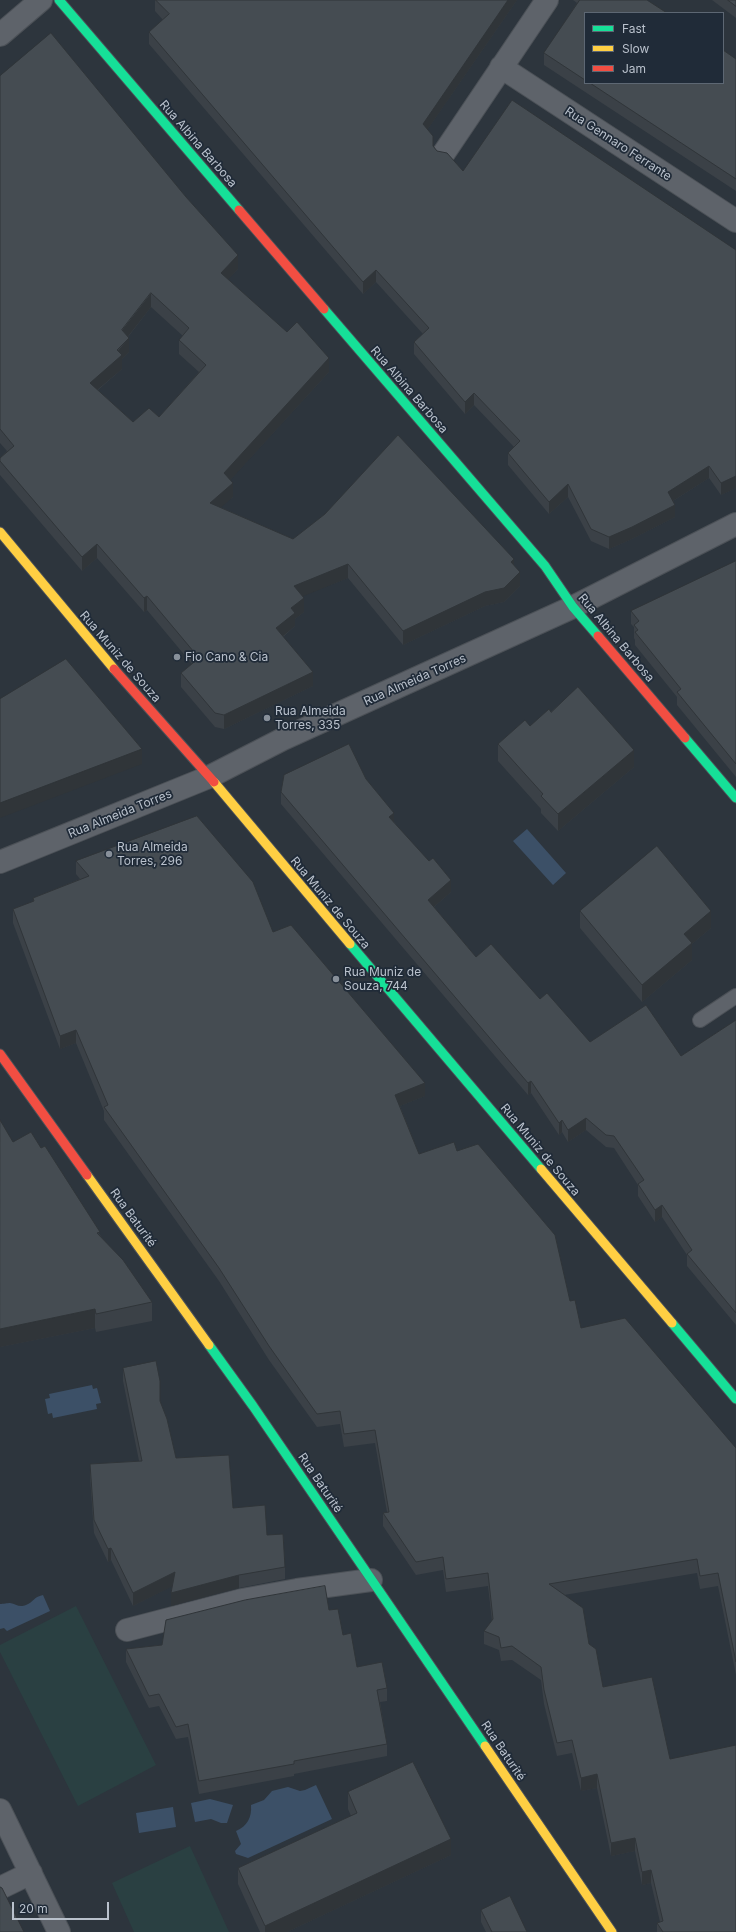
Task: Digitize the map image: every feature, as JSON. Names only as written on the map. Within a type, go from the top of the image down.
[{"type":"street","points":[[1,31],[41,0]]},
{"type":"street","name":"Rua Albina Barbosa","points":[[59,0],[545,566],[573,607],[736,798]]},
{"type":"street","points":[[444,152],[547,0]]},
{"type":"street","name":"Rua Gennaro Ferrante","points":[[500,68],[736,221]]},
{"type":"street","name":"Rua Almeida Torres","points":[[0,862],[209,777],[284,739],[573,607],[736,524]]},
{"type":"street","name":"Rua Muniz de Souza","points":[[0,532],[88,639],[209,777],[736,1399]]},
{"type":"street","name":"Rua Baturité","points":[[0,1054],[253,1406],[612,1932]]},
{"type":"street","points":[[127,1630],[242,1600],[296,1590],[371,1580]]},
{"type":"street","points":[[0,1810],[59,1932]]},
{"type":"street","points":[[0,1888],[31,1873]]},
{"type":"lane","points":[[700,1020],[736,996]]},
{"type":"green space","points":[[76,1606],[156,1765],[78,1806],[0,1652],[0,1645]]},
{"type":"green space","points":[[190,1846],[229,1932],[134,1932],[112,1883]]},
{"type":"water","points":[[527,829],[566,873],[553,885],[513,841]]},
{"type":"water","points":[[92,1385],[93,1389],[97,1388],[101,1403],[96,1404],[97,1409],[53,1418],[52,1413],[48,1414],[45,1399],[50,1398],[49,1394]]},
{"type":"water","points":[[43,1595],[50,1611],[7,1631],[4,1628],[0,1629],[0,1604],[10,1603],[24,1606],[29,1604],[37,1597]]},
{"type":"water","points":[[316,1785],[332,1819],[248,1858],[236,1854],[235,1851],[241,1844],[236,1831],[243,1827],[250,1818],[251,1805],[264,1800],[272,1791],[288,1787],[300,1791]]},
{"type":"water","points":[[210,1799],[233,1805],[227,1823],[221,1823],[211,1819],[195,1822],[191,1803]]},
{"type":"water","points":[[173,1807],[176,1827],[139,1833],[136,1813]]},
{"type":"building","points":[[156,0],[508,0],[423,124],[433,136],[433,146],[437,151],[447,153],[463,171],[512,100],[736,250],[736,476],[721,483],[709,466],[668,492],[675,505],[609,537],[591,529],[568,484],[549,502],[508,453],[520,441],[474,393],[465,402],[414,342],[429,328],[376,270],[363,282],[149,32],[169,14]]},
{"type":"building","points":[[580,0],[647,0],[665,12],[584,12],[584,79],[544,53]]},
{"type":"building","points":[[728,0],[736,0],[736,6]]},
{"type":"building","points":[[51,33],[186,197],[238,255],[221,273],[287,332],[297,322],[329,358],[224,473],[233,483],[210,503],[293,539],[325,514],[398,435],[514,559],[511,562],[520,572],[504,588],[485,592],[403,631],[348,564],[294,586],[304,598],[291,608],[295,613],[276,628],[313,672],[224,715],[215,713],[181,673],[199,658],[147,596],[144,598],[97,544],[82,557],[0,461],[0,458],[14,446],[0,429],[0,76]],"holes":[[[151,293],[189,328],[179,340],[206,365],[159,417],[149,408],[133,422],[90,383],[122,355],[117,350],[129,338],[122,330]]]},
{"type":"building","points":[[724,51],[736,59],[736,179],[592,84],[724,84]]},
{"type":"building","points":[[736,561],[736,764],[677,692],[681,689],[635,632],[638,630],[634,625],[639,621],[631,611]]},
{"type":"building","points":[[66,659],[142,749],[0,803],[0,699]]},
{"type":"building","points":[[578,687],[634,750],[558,814],[541,796],[543,794],[498,744],[525,720],[530,726],[549,709],[551,712]]},
{"type":"building","points":[[349,744],[366,779],[394,813],[389,817],[429,861],[433,858],[451,880],[428,900],[476,957],[491,944],[540,999],[547,993],[590,1042],[646,1005],[681,1056],[736,1020],[736,1313],[687,1254],[692,1250],[662,1205],[655,1210],[638,1184],[644,1180],[614,1136],[606,1135],[586,1118],[568,1130],[562,1120],[559,1123],[531,1081],[528,1083],[281,792],[284,775]]},
{"type":"building","points":[[197,816],[253,882],[273,932],[291,925],[425,1083],[395,1095],[419,1154],[454,1142],[457,1151],[478,1144],[555,1235],[570,1301],[575,1300],[581,1328],[625,1318],[736,1448],[736,1662],[718,1573],[700,1576],[697,1559],[549,1584],[583,1608],[589,1644],[596,1649],[603,1687],[652,1677],[670,1759],[736,1745],[736,1932],[663,1932],[657,1923],[663,1921],[651,1870],[642,1872],[635,1838],[611,1843],[597,1774],[581,1778],[572,1740],[557,1743],[544,1690],[541,1667],[512,1646],[501,1648],[499,1637],[484,1631],[493,1619],[488,1573],[446,1579],[443,1557],[416,1562],[383,1513],[389,1512],[375,1430],[344,1434],[340,1411],[317,1414],[269,1346],[219,1268],[104,1107],[108,1105],[76,1030],[60,1036],[13,909],[34,901],[33,898],[89,876],[76,861]]},
{"type":"building","points":[[657,846],[711,911],[684,934],[692,943],[642,985],[580,911]]},
{"type":"building","points":[[0,1120],[13,1142],[31,1132],[41,1148],[45,1146],[100,1232],[97,1233],[123,1260],[152,1302],[96,1314],[95,1309],[0,1329]]},
{"type":"building","points":[[156,1361],[160,1381],[160,1401],[167,1419],[176,1458],[229,1455],[233,1508],[265,1505],[267,1535],[283,1534],[285,1567],[239,1575],[171,1593],[175,1572],[133,1593],[111,1548],[108,1549],[94,1520],[90,1464],[142,1461],[123,1368]]},
{"type":"building","points":[[325,1586],[329,1610],[338,1609],[343,1635],[351,1633],[357,1667],[382,1662],[387,1688],[377,1690],[387,1744],[294,1761],[294,1764],[199,1781],[188,1724],[176,1727],[159,1694],[149,1696],[126,1649],[162,1645],[166,1620],[245,1600]]},
{"type":"building","points":[[413,1762],[451,1839],[265,1926],[238,1868],[357,1813],[348,1792]]},
{"type":"building","points":[[0,1887],[2,1888],[24,1932],[0,1932]]},
{"type":"building","points":[[510,1896],[527,1932],[492,1932],[481,1910]]},
{"type":"traffic: fast","points":[[59,0],[239,210]]},
{"type":"traffic: fast","points":[[324,309],[545,566],[573,607],[598,636]]},
{"type":"traffic: fast","points":[[685,738],[736,798]]},
{"type":"traffic: fast","points":[[350,944],[541,1169]]},
{"type":"traffic: fast","points":[[672,1323],[736,1399]]},
{"type":"traffic: fast","points":[[209,1345],[253,1406],[485,1746]]},
{"type":"traffic: slow","points":[[0,532],[114,669]]},
{"type":"traffic: slow","points":[[214,782],[350,944]]},
{"type":"traffic: slow","points":[[541,1169],[672,1323]]},
{"type":"traffic: slow","points":[[87,1175],[209,1345]]},
{"type":"traffic: slow","points":[[485,1746],[612,1932]]},
{"type":"traffic: jam","points":[[239,210],[324,309]]},
{"type":"traffic: jam","points":[[598,636],[685,738]]},
{"type":"traffic: jam","points":[[114,669],[214,782]]},
{"type":"traffic: jam","points":[[0,1054],[87,1175]]},
{"type":"place","name":"Fio Cano & Cia","points":[[177,657]]},
{"type":"place","name":"Rua Almeida Torres, 335","points":[[267,718]]},
{"type":"place","name":"Rua Almeida Torres, 296","points":[[109,854]]},
{"type":"place","name":"Rua Muniz de Souza, 744","points":[[336,979]]}]
